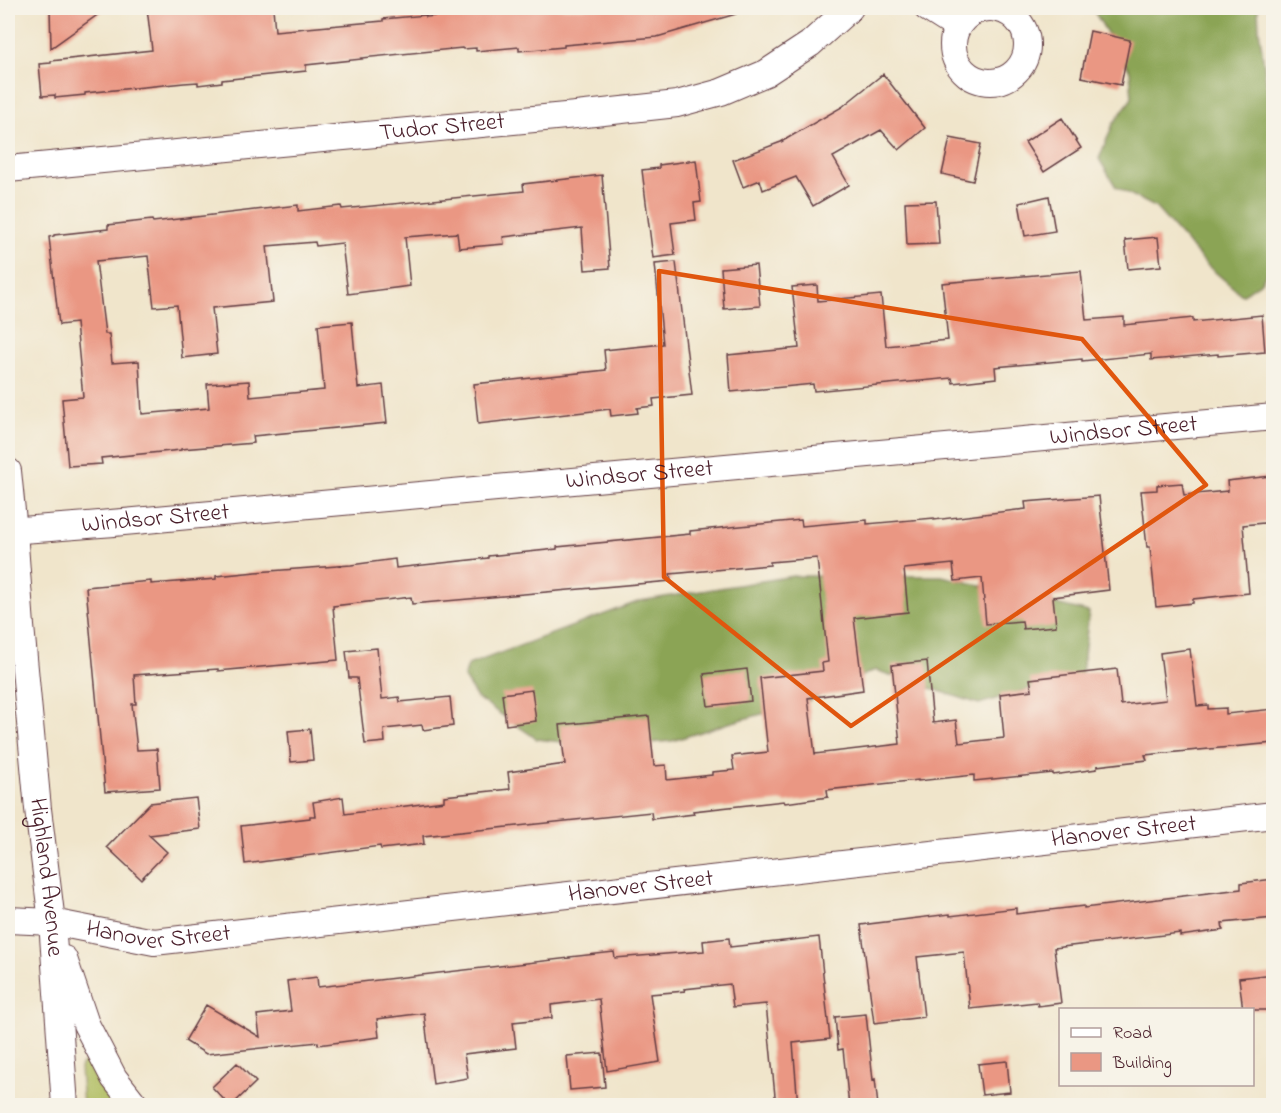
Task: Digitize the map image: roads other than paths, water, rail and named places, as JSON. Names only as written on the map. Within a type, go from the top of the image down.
[{"type":"street","name":"Tudor Street","points":[[8,169],[676,104],[721,92],[766,72],[810,44],[850,8]]},
{"type":"street","points":[[927,8],[957,27]]},
{"type":"street","name":"Windsor Street","points":[[11,531],[1274,417]]},
{"type":"street","name":"Highland Avenue","points":[[8,471],[11,531],[38,809],[52,922],[65,1106]]},
{"type":"street","name":"Hanover Street","points":[[8,921],[52,922],[154,942],[1274,815]]},
{"type":"street","points":[[52,922],[86,1024],[114,1078],[136,1106]]}]
